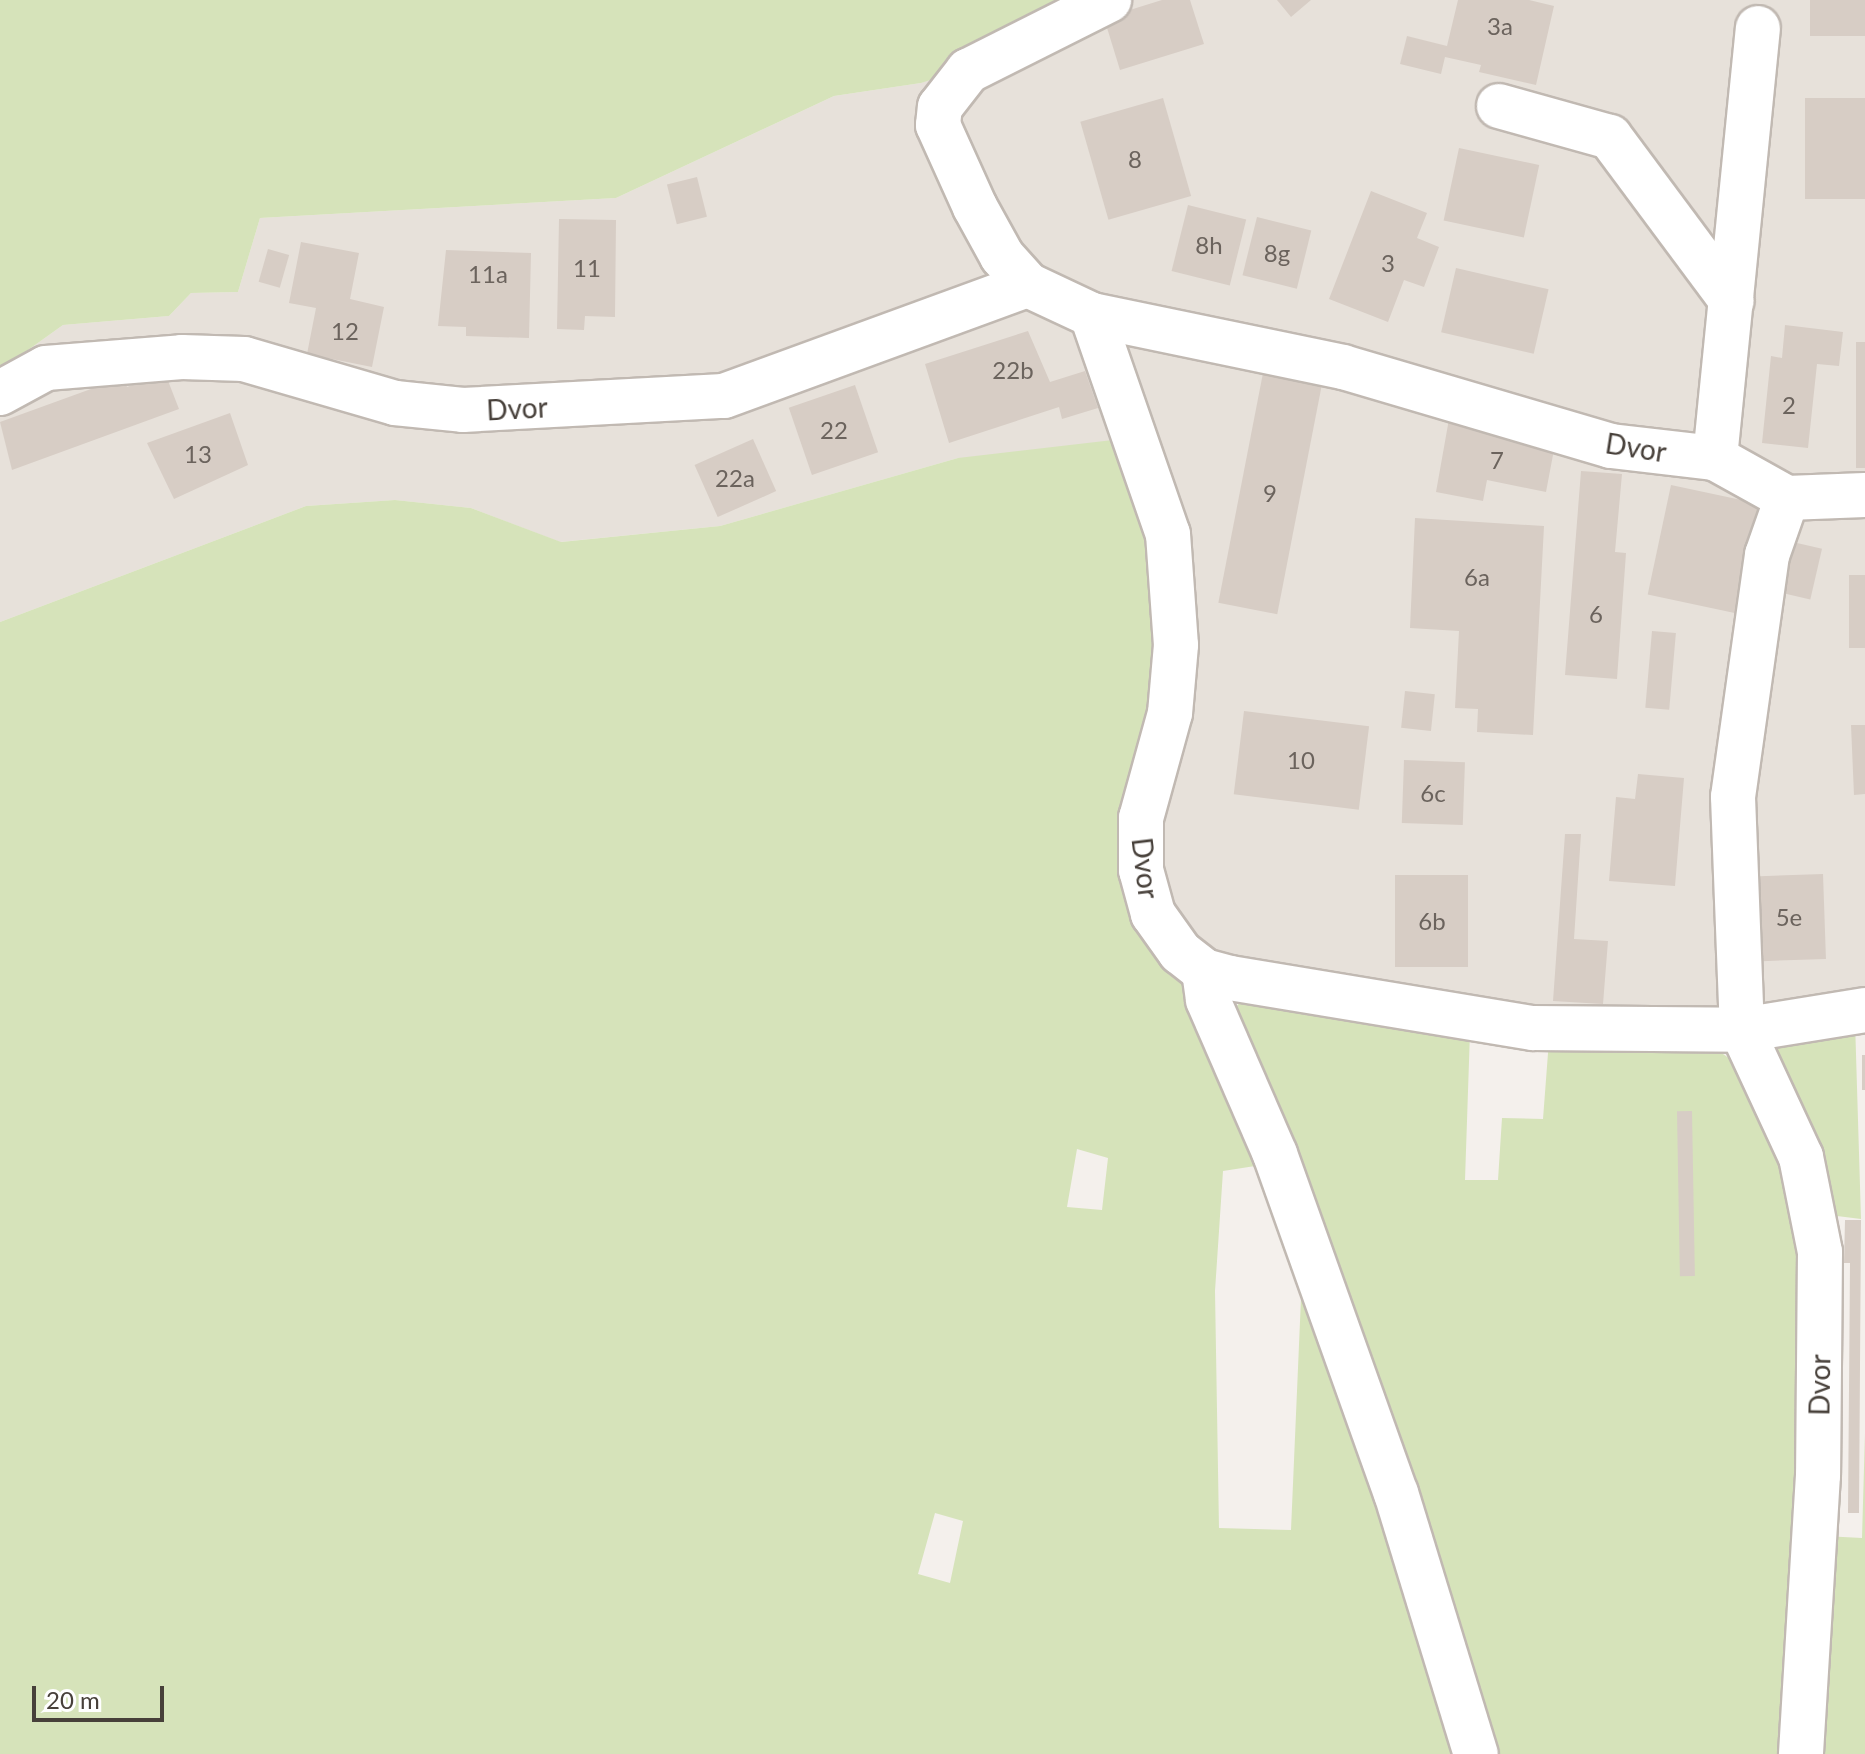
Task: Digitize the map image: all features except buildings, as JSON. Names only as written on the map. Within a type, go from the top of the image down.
[{"type":"street","name":"Dvor","points":[[1109,0],[988,59],[950,88],[940,107],[938,125],[975,207],[1002,256],[1028,285],[1092,315],[1343,367],[1611,446],[1715,458],[1787,498],[1767,555],[1733,797],[1742,1030],[1801,1157],[1820,1252],[1818,1475],[1801,1754]]},
{"type":"street","points":[[1715,458],[1758,28]]},
{"type":"street","points":[[1499,106],[1610,137],[1732,301]]},
{"type":"street","name":"Dvor","points":[[0,393],[46,368],[182,357],[244,359],[395,403],[463,410],[724,396],[1028,285]]},
{"type":"street","name":"Dvor","points":[[1092,315],[1168,534],[1175,585],[1170,713],[1141,818],[1141,870],[1153,914],[1180,952],[1204,971]]},
{"type":"street","points":[[1787,498],[1865,495]]},
{"type":"street","points":[[1476,1754],[1396,1493],[1275,1154],[1208,1000],[1204,971],[1533,1028],[1742,1030],[1865,1010]]},
{"type":"shaded area","points":[[1087,0],[1865,0],[1865,1020],[1789,1032],[1187,989],[958,458],[720,526],[560,542],[471,508],[395,500],[306,506],[0,622],[0,370],[63,325],[169,316],[191,293],[238,292],[260,218],[616,198],[834,96],[921,83]]},
{"type":"green space","points":[[0,0],[1087,0],[954,72],[921,83],[834,96],[616,198],[260,218],[238,292],[191,293],[169,316],[63,325],[0,370]]},
{"type":"green space","points":[[1113,440],[1159,541],[1159,675],[1140,776],[1176,969],[1268,1164],[1223,1171],[1215,1291],[1219,1528],[1291,1530],[1303,1252],[1462,1754],[0,1754],[0,622],[306,506],[395,500],[471,508],[561,542],[720,526],[958,458]],"holes":[[[1077,1149],[1108,1158],[1102,1210],[1067,1207]],[[935,1513],[963,1521],[950,1583],[918,1574]]]},
{"type":"green space","points":[[1247,994],[1470,1032],[1465,1180],[1498,1180],[1502,1118],[1543,1119],[1549,1040],[1713,1047],[1743,1068],[1763,1099],[1809,1255],[1786,1754],[1483,1754],[1226,1019]]},
{"type":"green space","points":[[1855,1021],[1861,1219],[1837,1216],[1839,1264],[1773,1059],[1777,1044]]},
{"type":"green space","points":[[1865,1433],[1865,1754],[1811,1754],[1824,1536],[1862,1538]]}]
